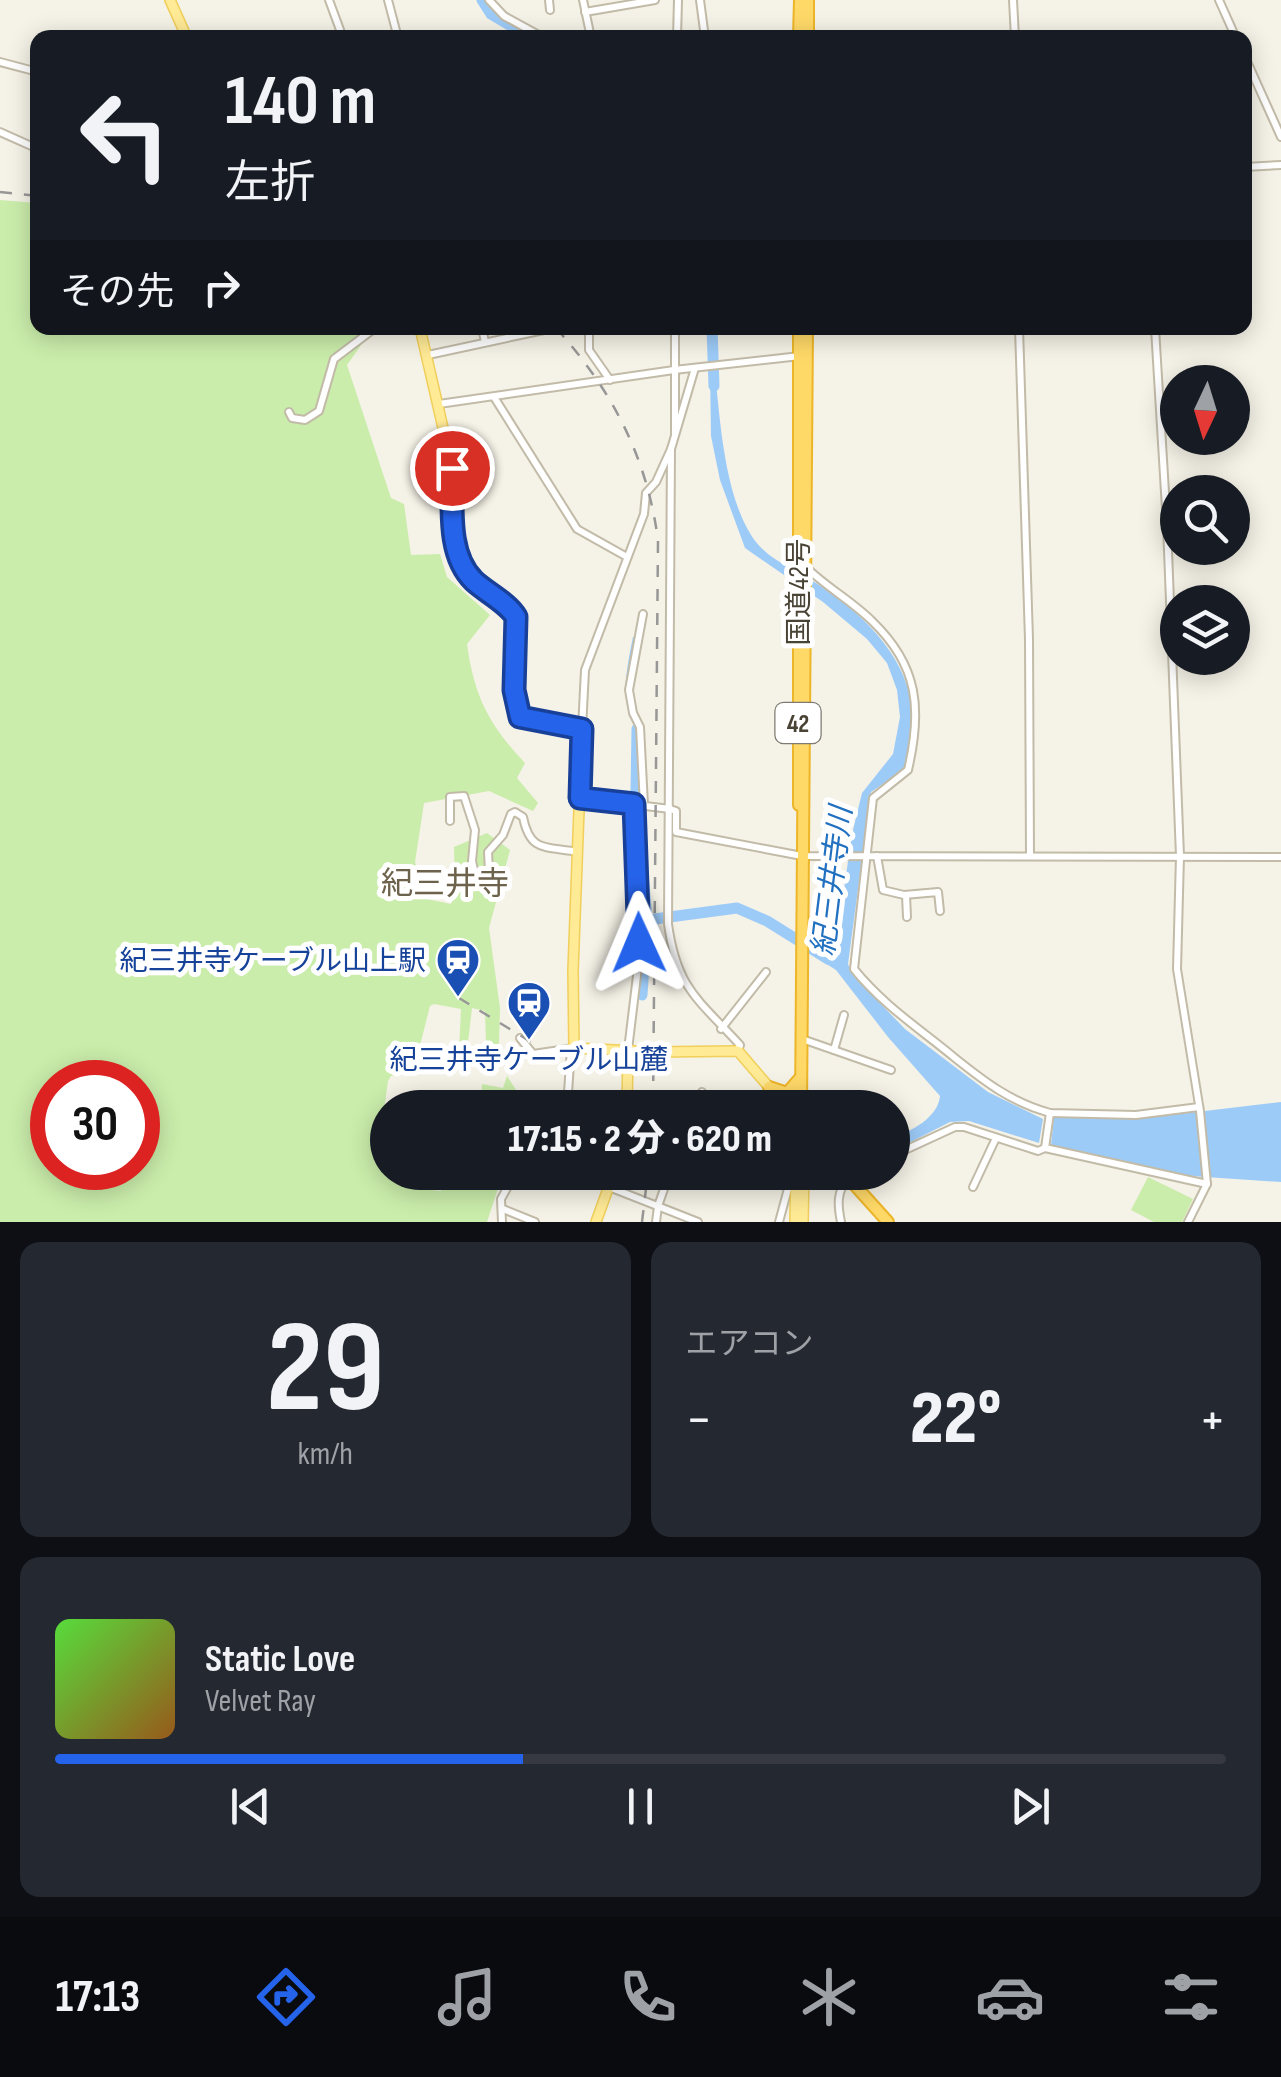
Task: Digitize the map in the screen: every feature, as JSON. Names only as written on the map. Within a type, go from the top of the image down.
[{"type":"highway","points":[[799,30],[800,0]]},
{"type":"highway","points":[[808,0],[808,30]]},
{"type":"highway","name":"国道42号","points":[[800,335],[803,356]]},
{"type":"highway","name":"国道42号","points":[[802,1090],[806,335]]},
{"type":"highway","points":[[769,1087],[790,1092],[802,1074]]},
{"type":"highway","points":[[859,1190],[888,1222]]},
{"type":"main road","points":[[170,0],[183,30]]},
{"type":"main road","points":[[422,335],[452,468],[458,553],[466,573],[516,617],[514,690],[520,717],[582,729],[573,1048],[736,1051],[772,1090]]},
{"type":"main road","points":[[627,1090],[628,1050]]},
{"type":"main road","points":[[596,1222],[608,1190]]},
{"type":"main road","points":[[796,1190],[799,1222]]},
{"type":"main road","points":[[799,1222],[800,1190]]},
{"type":"street","points":[[329,0],[340,30]]},
{"type":"street","points":[[388,0],[396,30]]},
{"type":"street","points":[[489,0],[504,16],[529,30]]},
{"type":"street","points":[[549,0],[550,10]]},
{"type":"street","points":[[583,0],[589,30]]},
{"type":"street","points":[[586,12],[620,3],[655,0]]},
{"type":"street","points":[[678,0],[678,30]]},
{"type":"street","points":[[700,0],[704,30]]},
{"type":"street","points":[[1014,0],[1015,30]]},
{"type":"street","points":[[1219,0],[1232,30]]},
{"type":"street","points":[[0,62],[30,70]]},
{"type":"street","points":[[1252,73],[1281,137]]},
{"type":"street","points":[[0,132],[30,145]]},
{"type":"street","points":[[1252,167],[1281,166]]},
{"type":"street","points":[[289,412],[297,421],[319,411],[330,366],[338,352],[364,335]]},
{"type":"street","points":[[484,335],[485,342]]},
{"type":"street","points":[[428,354],[519,335]]},
{"type":"street","points":[[589,335],[589,350],[610,380]]},
{"type":"street","points":[[675,335],[676,435]]},
{"type":"street","points":[[1019,335],[1029,639],[1030,856]]},
{"type":"street","points":[[1155,335],[1180,856],[1177,969],[1200,1109],[1206,1182],[1188,1222]]},
{"type":"street","points":[[439,404],[803,356]]},
{"type":"street","points":[[582,729],[584,670],[644,514],[646,493],[656,482],[671,449],[695,368]]},
{"type":"street","points":[[494,397],[578,529],[627,556]]},
{"type":"street","points":[[671,449],[668,924],[679,974],[699,1003],[722,1025]]},
{"type":"street","points":[[802,567],[872,620],[903,660],[916,698],[908,770],[874,794],[854,969],[896,1013],[982,1082],[1049,1115],[1200,1109]]},
{"type":"street","points":[[643,614],[629,690],[640,727],[644,806]]},
{"type":"street","points":[[450,821],[450,797],[464,796],[475,830],[472,861],[476,879],[489,871],[488,852],[515,812],[523,817],[527,838],[534,843],[578,852]]},
{"type":"street","points":[[580,798],[670,809],[676,811],[676,832],[802,856],[1281,857]]},
{"type":"street","points":[[628,1050],[639,959],[634,804]]},
{"type":"street","points":[[877,856],[882,890],[906,895],[938,892],[940,911]]},
{"type":"street","points":[[906,895],[907,917]]},
{"type":"street","points":[[736,1051],[721,1030],[722,1025],[766,972]]},
{"type":"street","points":[[834,1050],[844,1015]]},
{"type":"street","points":[[520,1038],[533,1054],[573,1048],[569,1090]]},
{"type":"street","points":[[802,1039],[891,1070]]},
{"type":"street","points":[[1045,1147],[1049,1115]]},
{"type":"street","points":[[910,1148],[964,1127],[1038,1151],[1045,1147],[1206,1182]]},
{"type":"street","points":[[973,1187],[996,1138]]},
{"type":"street","points":[[502,1222],[506,1190]]},
{"type":"street","points":[[617,1190],[698,1222]]},
{"type":"street","points":[[656,1222],[664,1190]]},
{"type":"street","points":[[780,1222],[788,1190]]},
{"type":"street","points":[[841,1190],[842,1222]]},
{"type":"street","points":[[502,1208],[535,1222]]},
{"type":"green space","points":[[0,200],[30,202],[30,335],[368,335],[347,365],[391,498],[404,504],[411,555],[440,554],[447,577],[490,615],[467,644],[474,679],[485,709],[525,763],[517,778],[538,803],[533,811],[489,791],[424,803],[415,862],[427,899],[451,904],[455,889],[454,847],[487,833],[510,850],[489,928],[500,1008],[499,1044],[486,1044],[485,1011],[472,1008],[467,1051],[459,1053],[461,1009],[430,1006],[413,1073],[391,1076],[387,1090],[370,1090],[370,1190],[497,1190],[487,1222],[0,1222]]},
{"type":"green space","points":[[507,1076],[516,1090],[482,1090],[482,1084],[503,1088]]},
{"type":"green space","points":[[1148,1177],[1193,1199],[1182,1222],[1154,1222],[1131,1210]]},
{"type":"water","points":[[710,370],[715,371],[731,484],[756,542],[837,598],[870,627],[896,661],[911,702],[913,730],[904,770],[871,792],[848,964],[853,975],[905,1029],[988,1092],[1043,1119],[1039,1143],[969,1121],[950,1122],[910,1142],[910,1130],[929,1117],[940,1096],[836,970],[817,958],[819,948],[831,954],[835,951],[862,793],[893,754],[900,717],[897,690],[887,663],[867,639],[823,602],[745,548],[720,480],[711,436]]},
{"type":"water","points":[[1281,1102],[1281,1182],[1176,1175],[1051,1145],[1054,1117],[1146,1118]]},
{"type":"waterway","name":"紀三井寺川","points":[[482,0],[491,14],[518,30]]},
{"type":"waterway","name":"紀三井寺川","points":[[712,335],[714,386]]},
{"type":"waterway","points":[[634,638],[627,695],[637,729]]},
{"type":"waterway","points":[[637,729],[636,792],[647,920],[642,995]]},
{"type":"waterway","points":[[647,920],[737,908],[767,921],[828,959]]},
{"type":"railway","points":[[0,192],[30,195]]},
{"type":"railway","points":[[562,335],[594,376],[624,426],[645,481],[658,540],[653,1090]]},
{"type":"railway","points":[[459,998],[531,1042]]},
{"type":"railway","points":[[642,1222],[646,1190]]},
{"type":"place","name":"紀三井寺ケーブル山上駅","points":[[458,998]]},
{"type":"place","name":"紀三井寺ケーブル山麓","points":[[529,1041]]},
{"type":"district","name":"紀三井寺","points":[[445,883]]},
{"type":"route","points":[[452,468],[454,537],[466,573],[516,617],[514,690],[520,717],[582,729],[580,798],[634,804],[639,943]]}]
